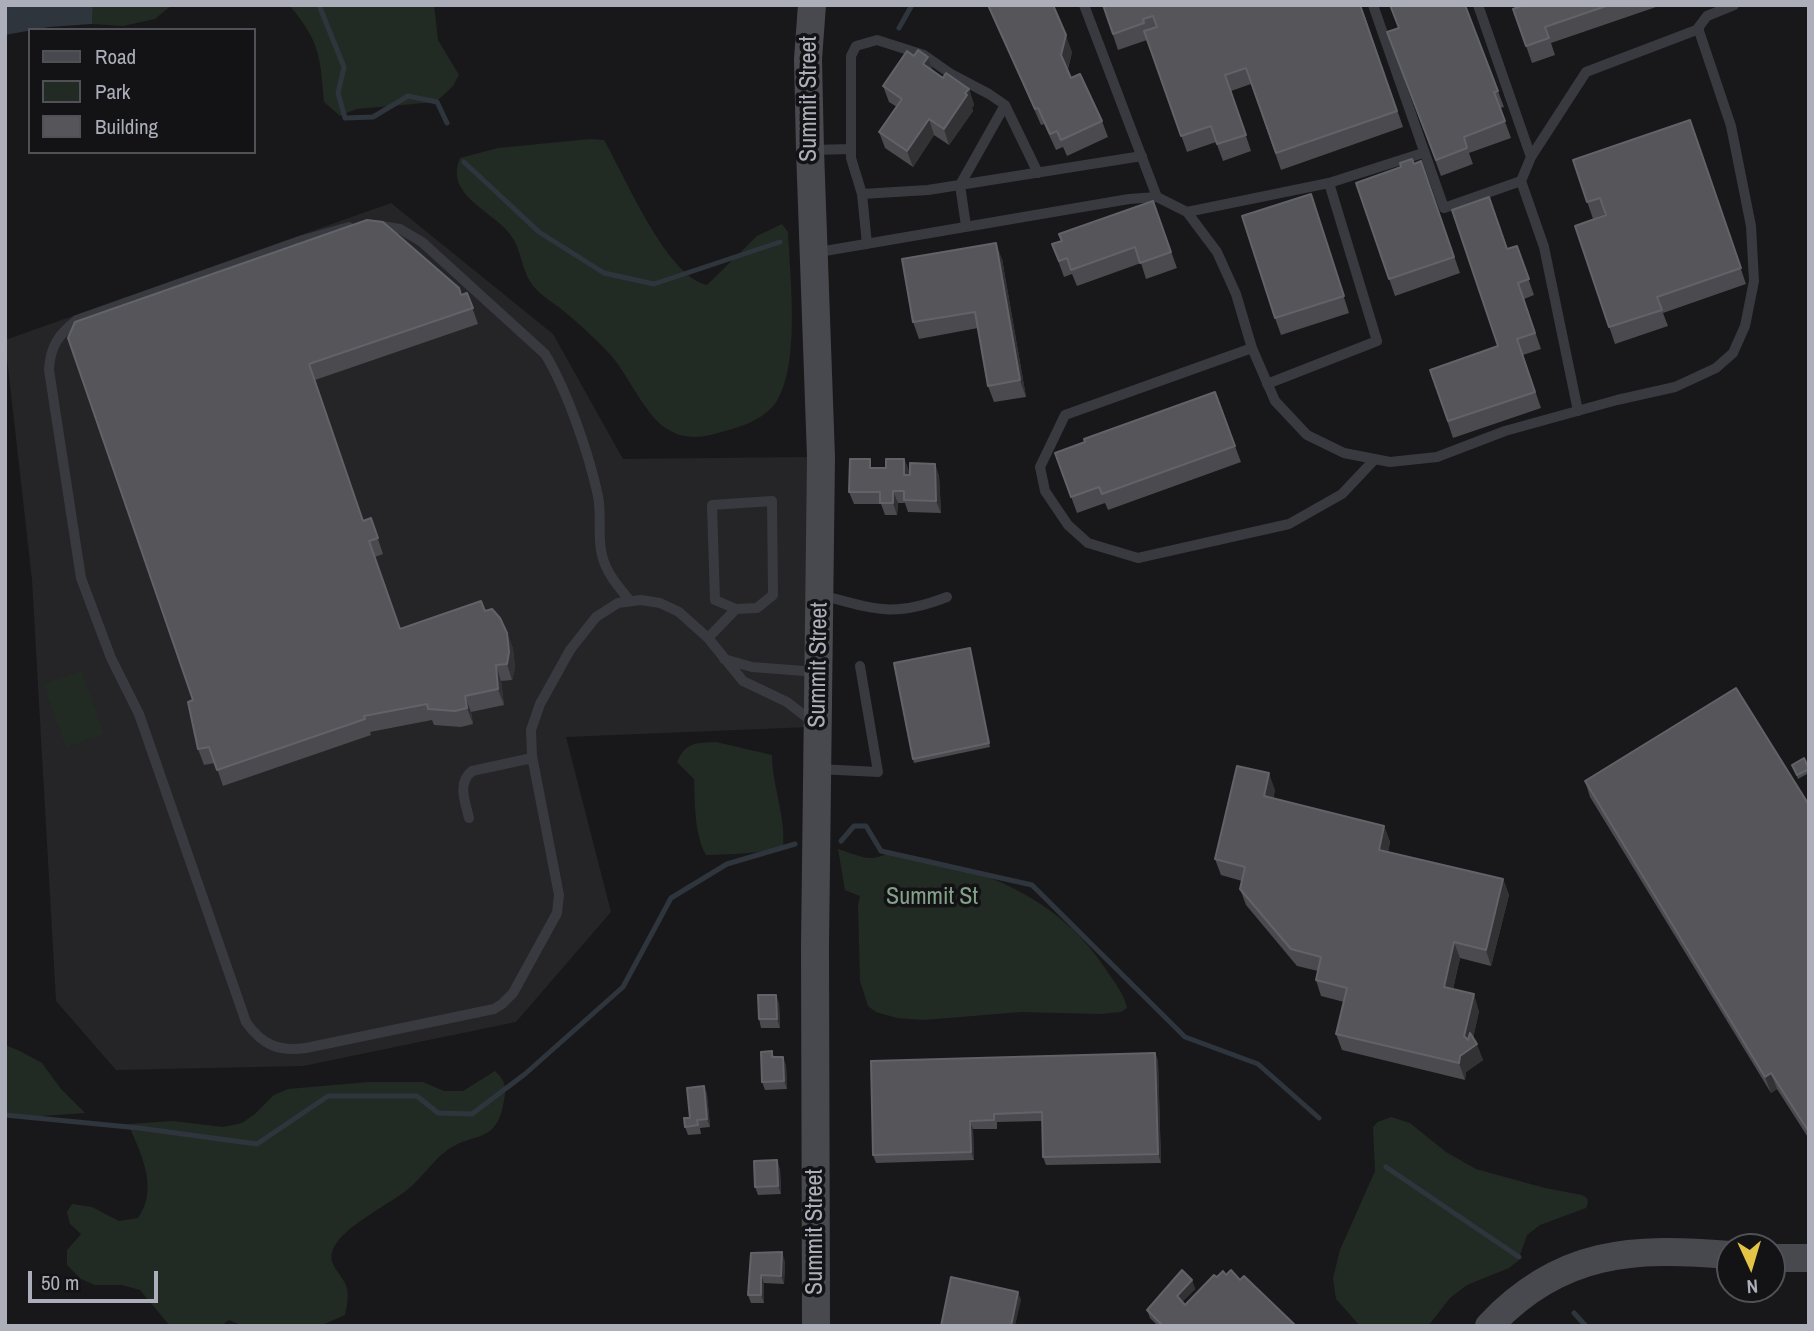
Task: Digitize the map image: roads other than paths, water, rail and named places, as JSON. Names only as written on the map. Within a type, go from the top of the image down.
[{"type":"main road","name":"Summit Street","points":[[812,5],[808,60],[821,457],[815,946],[817,1320]]},
{"type":"main road","points":[[1489,1326],[1525,1292],[1549,1277],[1577,1265],[1615,1255],[1649,1251],[1716,1254]]},
{"type":"main road","points":[[1786,1258],[1809,1258]]},
{"type":"main road","points":[[1500,1326],[1514,1301]]},
{"type":"lane","points":[[1084,5],[1157,197]]},
{"type":"lane","points":[[1373,5],[1444,208],[1521,181]]},
{"type":"lane","points":[[1478,5],[1531,156]]},
{"type":"lane","points":[[1578,411],[1544,247],[1521,181],[1531,156],[1586,72],[1699,29],[1707,16],[1734,5]]},
{"type":"lane","points":[[813,254],[966,226],[1129,199],[1157,197],[1187,212],[1217,252],[1236,294],[1252,348],[1275,401],[1307,435],[1344,453],[1390,462],[1437,457],[1505,431],[1675,387],[1716,368],[1733,354],[1745,326],[1754,281],[1751,226],[1731,126],[1699,29]]},
{"type":"lane","points":[[867,244],[862,194],[851,158],[851,56],[856,46],[877,40],[925,55],[951,74],[1005,105],[1038,173]]},
{"type":"lane","points":[[966,226],[960,185],[1005,105]]},
{"type":"lane","points":[[810,150],[851,149]]},
{"type":"lane","points":[[1187,212],[1329,183],[1423,153]]},
{"type":"lane","points":[[862,194],[928,190],[1142,156]]},
{"type":"lane","points":[[1267,384],[1377,341],[1329,183]]},
{"type":"lane","points":[[630,601],[607,570],[601,554],[601,510],[598,493],[571,410],[545,354],[422,242],[400,229],[384,225],[361,225],[303,240],[78,320],[60,334],[49,354],[49,370],[81,578],[111,658],[139,714],[246,1022],[255,1034],[271,1045],[289,1051],[469,1016],[494,1009],[513,993],[557,913],[559,895],[532,758],[531,730],[540,704],[570,650],[596,617],[618,603],[641,600],[660,603],[679,612],[708,638],[743,681],[787,702],[818,726]]},
{"type":"lane","points":[[1252,348],[1065,415],[1040,467],[1045,491],[1068,525],[1088,543],[1138,558],[1289,524],[1342,494],[1375,459]]},
{"type":"lane","points":[[708,638],[736,609],[757,608],[773,595],[772,501],[712,505],[715,600],[736,609]]},
{"type":"lane","points":[[820,594],[883,611],[919,608],[947,597]]},
{"type":"lane","points":[[724,659],[752,667],[820,672]]},
{"type":"lane","points":[[818,769],[878,772],[860,666]]},
{"type":"lane","points":[[469,818],[462,787],[468,774],[532,758]]},
{"type":"waterway","points":[[319,5],[344,67],[338,93],[345,118],[373,117],[408,96],[437,102],[447,123]]},
{"type":"waterway","points":[[899,28],[912,5]]},
{"type":"waterway","points":[[464,162],[539,232],[604,273],[654,284],[780,242]]},
{"type":"waterway","points":[[841,841],[854,826],[866,826],[881,851],[1032,885],[1185,1037],[1258,1064],[1319,1118]]},
{"type":"waterway","points":[[5,1115],[139,1128],[257,1144],[328,1096],[417,1096],[438,1113],[472,1114],[525,1074],[623,987],[671,898],[727,864],[795,844]]},
{"type":"waterway","points":[[1386,1167],[1519,1257]]},
{"type":"waterway","points":[[1574,1313],[1586,1326]]},
{"type":"park label","name":"Summit St","points":[[932,898]]}]
